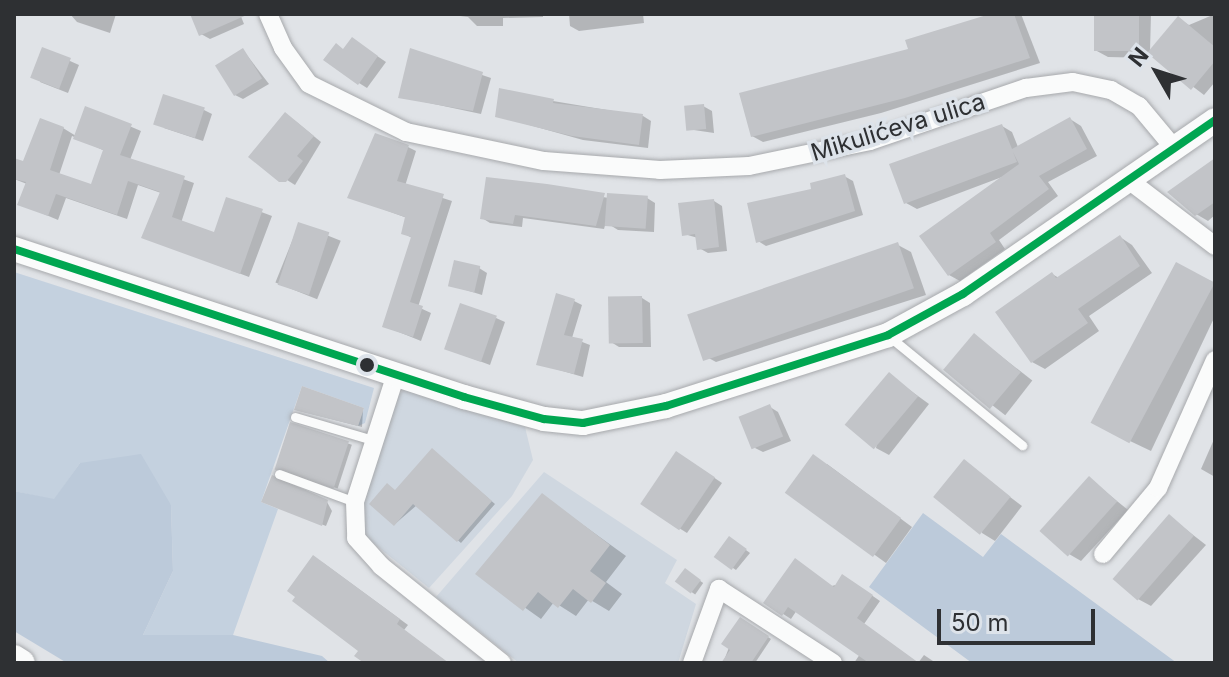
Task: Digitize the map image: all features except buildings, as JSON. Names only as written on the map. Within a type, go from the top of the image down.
[{"type":"main road","points":[[14,658],[22,663]]},
{"type":"street","name":"Mikulićeva ulica","points":[[268,14],[283,48],[309,84],[331,96],[406,132],[544,161],[660,170],[749,166],[870,141],[1026,88],[1073,82],[1111,90],[1139,106],[1174,148]]},
{"type":"street","points":[[14,249],[511,411],[583,423],[666,406],[888,335],[963,294],[1215,120]]},
{"type":"street","points":[[1130,181],[1215,246]]},
{"type":"street","points":[[1103,554],[1158,488],[1215,360]]},
{"type":"street","points":[[396,374],[355,502],[356,538],[381,566],[502,663]]},
{"type":"street","points":[[692,663],[719,589],[815,657],[833,663]]},
{"type":"lane","points":[[888,335],[1022,445]]},
{"type":"lane","points":[[295,417],[376,441]]},
{"type":"lane","points":[[279,474],[355,502]]},
{"type":"shaded area","points":[[14,272],[374,388],[365,423],[358,426],[364,408],[302,386],[261,502],[278,509],[233,635],[143,635],[173,571],[171,505],[80,463],[54,500],[14,491]]},
{"type":"shaded area","points":[[405,389],[525,427],[533,460],[512,496],[429,588],[362,534],[359,517],[397,396]]},
{"type":"shaded area","points":[[141,454],[171,505],[173,571],[143,635],[233,635],[322,656],[330,663],[67,663],[14,631],[14,491],[54,499],[80,463]]},
{"type":"shaded area","points":[[544,472],[677,560],[665,583],[696,604],[678,663],[519,663],[436,597]]},
{"type":"shaded area","points":[[923,513],[983,557],[1001,534],[1177,663],[972,663],[869,587]]},
{"type":"transit line","points":[[14,249],[464,397],[544,419],[583,423],[666,406],[888,335],[963,294],[1215,120]]}]
